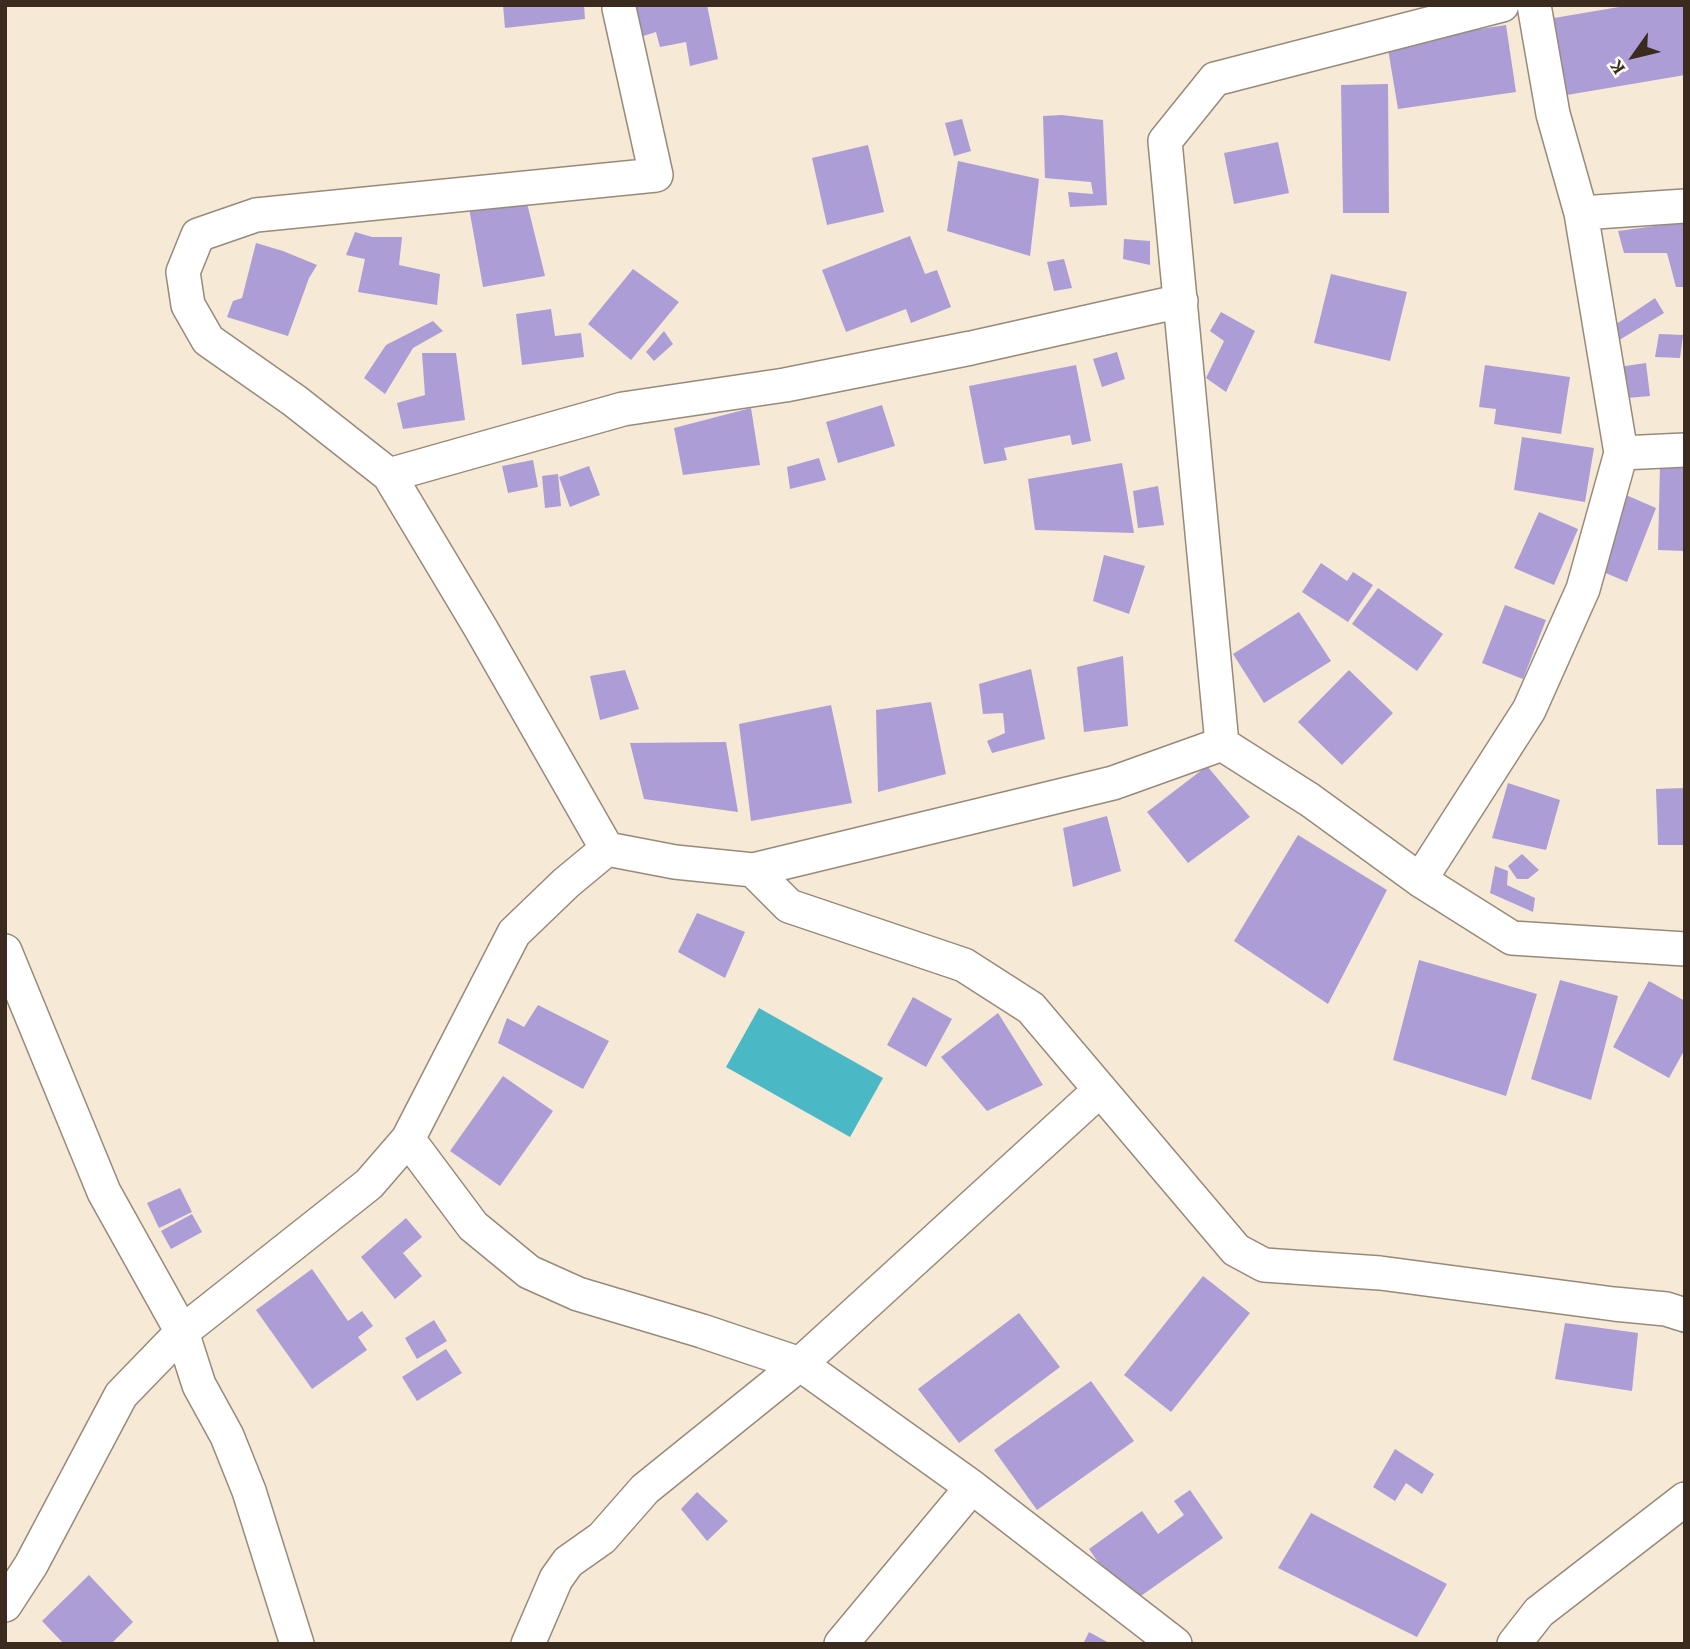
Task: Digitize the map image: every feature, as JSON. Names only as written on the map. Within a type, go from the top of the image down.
[{"type":"street","points":[[1223,744],[1164,141],[1214,79],[1503,5]]},
{"type":"street","points":[[1420,880],[1529,710],[1583,589],[1621,453],[1581,213],[1553,114],[1534,5]]},
{"type":"street","points":[[618,8],[656,175],[256,215],[198,235],[183,272],[188,305],[208,340],[295,401],[389,475],[607,849],[674,862],[753,870],[1113,783],[1223,744]]},
{"type":"street","points":[[1581,213],[1685,206]]},
{"type":"street","points":[[389,475],[623,409],[785,385],[971,348],[1181,301]]},
{"type":"street","points":[[1621,453],[1685,450]]},
{"type":"street","points":[[1223,744],[1310,800],[1420,880],[1512,938],[1685,949]]},
{"type":"street","points":[[5,1605],[30,1565],[121,1395],[183,1332],[369,1184],[408,1139],[514,933],[566,883],[607,849]]},
{"type":"street","points":[[753,870],[789,906],[964,965],[1031,1008],[1236,1250],[1264,1265],[1380,1273],[1666,1309],[1685,1315]]},
{"type":"street","points":[[5,951],[104,1192],[183,1332],[199,1385],[227,1436],[249,1491],[297,1644]]},
{"type":"street","points":[[528,1644],[556,1579],[568,1562],[602,1538],[645,1489],[800,1364],[1100,1090]]},
{"type":"street","points":[[408,1139],[473,1226],[529,1272],[578,1294],[800,1364],[972,1487],[1175,1644]]},
{"type":"street","points":[[841,1644],[972,1487]]},
{"type":"street","points":[[1514,1644],[1539,1612],[1685,1499]]},
{"type":"water","points":[[759,1008],[883,1078],[850,1137],[726,1067]]},
{"type":"building","points":[[503,5],[584,5],[585,19],[505,28]]},
{"type":"building","points":[[631,5],[707,5],[718,59],[690,66],[686,42],[660,47],[656,32],[637,38]]},
{"type":"building","points":[[1631,5],[1683,5],[1685,75],[1567,95],[1554,18]]},
{"type":"building","points":[[1506,25],[1516,92],[1398,109],[1387,43]]},
{"type":"building","points":[[1388,84],[1389,213],[1343,213],[1341,85]]},
{"type":"building","points":[[1062,115],[1103,120],[1107,205],[1070,207],[1068,192],[1093,194],[1091,182],[1045,178],[1043,116]]},
{"type":"building","points":[[962,119],[971,151],[954,156],[945,123]]},
{"type":"building","points":[[1278,142],[1289,193],[1234,204],[1224,153]]},
{"type":"building","points":[[868,145],[884,212],[827,225],[812,158]]},
{"type":"building","points":[[958,161],[1039,179],[1030,256],[947,231]]},
{"type":"building","points":[[524,191],[545,276],[483,287],[468,202]]},
{"type":"building","points":[[1685,222],[1685,287],[1676,287],[1667,253],[1624,253],[1618,231]]},
{"type":"building","points":[[355,232],[372,237],[402,237],[399,265],[440,274],[437,305],[358,292],[365,259],[346,255]]},
{"type":"building","points":[[910,236],[925,274],[937,270],[951,307],[911,323],[906,309],[846,332],[822,270]]},
{"type":"building","points":[[1124,239],[1150,241],[1150,265],[1123,259]]},
{"type":"building","points":[[256,243],[317,265],[309,278],[288,336],[227,317],[233,301],[242,298]]},
{"type":"building","points":[[1064,259],[1072,288],[1054,291],[1047,262]]},
{"type":"building","points":[[633,269],[679,302],[631,360],[588,324]]},
{"type":"building","points":[[1331,274],[1407,292],[1390,361],[1314,343]]},
{"type":"building","points":[[1655,298],[1664,313],[1616,342],[1609,329]]},
{"type":"building","points":[[551,309],[555,336],[581,333],[584,357],[522,365],[516,314]]},
{"type":"building","points":[[1221,312],[1255,331],[1226,392],[1206,378],[1224,341],[1210,331]]},
{"type":"building","points":[[433,321],[443,331],[413,348],[385,394],[364,378],[386,345]]},
{"type":"building","points":[[664,331],[673,344],[654,361],[646,352]]},
{"type":"building","points":[[1659,334],[1683,335],[1680,358],[1655,357]]},
{"type":"building","points":[[1117,352],[1125,379],[1102,387],[1093,359]]},
{"type":"building","points":[[422,353],[456,353],[465,420],[403,429],[397,403],[425,395]]},
{"type":"building","points":[[1646,363],[1650,396],[1616,399],[1612,368]]},
{"type":"building","points":[[1076,365],[1091,441],[1072,445],[1070,435],[1004,448],[1007,460],[984,464],[969,386]]},
{"type":"building","points":[[1485,365],[1570,377],[1561,434],[1494,424],[1496,409],[1479,407]]},
{"type":"building","points":[[882,405],[895,446],[838,463],[826,422]]},
{"type":"building","points":[[751,408],[760,465],[683,475],[674,428]]},
{"type":"building","points":[[1522,437],[1594,448],[1585,502],[1514,490]]},
{"type":"building","points":[[819,458],[826,480],[790,489],[787,467]]},
{"type":"building","points":[[533,460],[538,487],[508,493],[502,466]]},
{"type":"building","points":[[1122,463],[1134,533],[1035,530],[1028,479]]},
{"type":"building","points":[[1660,465],[1685,465],[1685,551],[1658,550]]},
{"type":"building","points":[[589,466],[600,495],[570,507],[559,477]]},
{"type":"building","points":[[558,474],[561,506],[545,508],[542,476]]},
{"type":"building","points":[[1158,486],[1164,525],[1138,528],[1133,491]]},
{"type":"building","points":[[1626,495],[1656,508],[1627,582],[1596,569]]},
{"type":"building","points":[[1539,512],[1578,529],[1554,585],[1514,568]]},
{"type":"building","points":[[1104,555],[1145,566],[1129,614],[1093,601]]},
{"type":"building","points":[[1321,563],[1347,581],[1353,572],[1373,585],[1348,622],[1302,592]]},
{"type":"building","points":[[1378,588],[1443,634],[1417,671],[1352,624]]},
{"type":"building","points":[[1505,605],[1546,620],[1523,679],[1482,663]]},
{"type":"building","points":[[1299,612],[1331,661],[1264,703],[1233,654]]},
{"type":"building","points":[[1123,656],[1128,726],[1084,732],[1077,667]]},
{"type":"building","points":[[1031,669],[1045,739],[992,753],[987,741],[1005,733],[1003,713],[983,714],[979,684]]},
{"type":"building","points":[[625,670],[639,709],[600,720],[590,676]]},
{"type":"building","points":[[1349,670],[1393,713],[1342,765],[1298,722]]},
{"type":"building","points":[[931,702],[946,774],[878,792],[876,710]]},
{"type":"building","points":[[831,705],[852,803],[751,821],[739,724]]},
{"type":"building","points":[[726,742],[738,812],[644,799],[630,743]]},
{"type":"building","points":[[1207,766],[1250,817],[1188,863],[1147,812]]},
{"type":"building","points":[[1508,783],[1560,800],[1546,850],[1492,838]]},
{"type":"building","points":[[1685,788],[1685,845],[1658,845],[1656,789]]},
{"type":"building","points":[[1107,816],[1121,871],[1073,887],[1063,828]]},
{"type":"building","points":[[1298,835],[1387,890],[1328,1004],[1234,941]]},
{"type":"building","points":[[1522,854],[1539,870],[1528,879],[1517,879],[1508,866]]},
{"type":"building","points":[[1495,866],[1508,871],[1507,885],[1535,898],[1533,912],[1490,893]]},
{"type":"building","points":[[697,913],[745,932],[725,978],[678,952]]},
{"type":"building","points":[[1419,960],[1537,994],[1506,1096],[1393,1060]]},
{"type":"building","points":[[1560,980],[1618,996],[1591,1100],[1531,1079]]},
{"type":"building","points":[[1649,981],[1685,1001],[1685,1049],[1669,1078],[1613,1047]]},
{"type":"building","points":[[913,997],[952,1019],[926,1067],[887,1045]]},
{"type":"building","points":[[538,1005],[609,1041],[583,1089],[498,1043],[507,1018],[524,1027]]},
{"type":"building","points":[[998,1013],[1043,1085],[987,1111],[941,1057]]},
{"type":"building","points":[[503,1076],[553,1111],[500,1186],[450,1151]]},
{"type":"building","points":[[180,1188],[192,1212],[159,1228],[147,1203]]},
{"type":"building","points":[[192,1214],[202,1232],[171,1249],[161,1231]]},
{"type":"building","points":[[406,1218],[422,1237],[403,1253],[422,1276],[395,1299],[361,1257]]},
{"type":"building","points":[[312,1269],[348,1321],[362,1311],[373,1326],[358,1337],[367,1350],[312,1389],[256,1310]]},
{"type":"building","points":[[1203,1276],[1250,1313],[1171,1412],[1124,1375]]},
{"type":"building","points":[[1019,1313],[1060,1367],[959,1443],[918,1389]]},
{"type":"building","points":[[434,1320],[447,1341],[417,1359],[405,1338]]},
{"type":"building","points":[[1565,1323],[1638,1333],[1632,1391],[1555,1379]]},
{"type":"building","points":[[446,1349],[462,1373],[417,1401],[402,1377]]},
{"type":"building","points":[[1091,1381],[1134,1441],[1037,1510],[994,1450]]},
{"type":"building","points":[[1395,1449],[1434,1474],[1422,1494],[1406,1483],[1395,1501],[1373,1487]]},
{"type":"building","points":[[1190,1490],[1223,1538],[1128,1605],[1089,1549],[1142,1511],[1158,1534],[1184,1515],[1174,1501]]},
{"type":"building","points":[[697,1492],[728,1521],[707,1541],[681,1509]]},
{"type":"building","points":[[1311,1513],[1447,1584],[1417,1637],[1278,1568]]},
{"type":"building","points":[[89,1575],[133,1622],[111,1644],[64,1644],[42,1621]]},
{"type":"building","points":[[1089,1632],[1111,1644],[1083,1644]]}]
